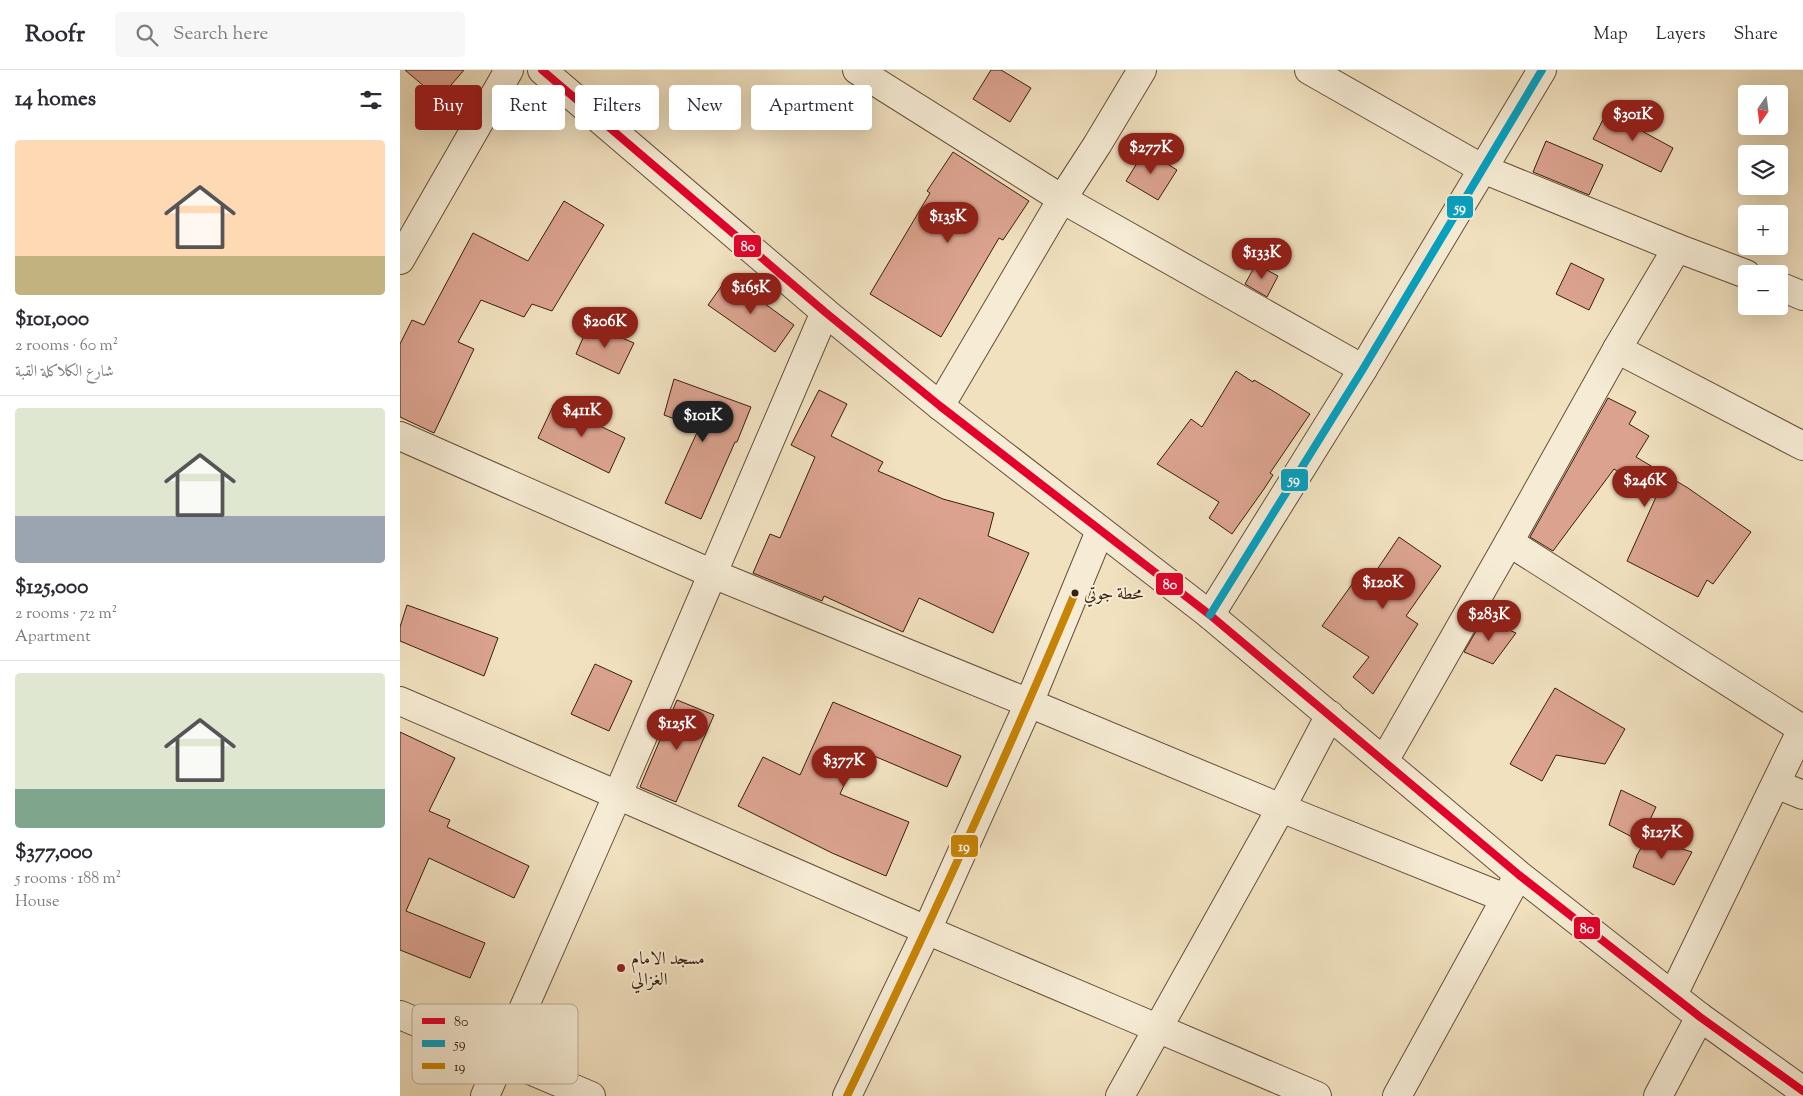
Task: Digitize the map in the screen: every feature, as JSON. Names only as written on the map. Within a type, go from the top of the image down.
[{"type":"street","points":[[400,260],[509,70]]},
{"type":"street","points":[[857,70],[1062,199],[1363,369]]},
{"type":"street","points":[[940,406],[1062,199],[1097,146],[1142,70]]},
{"type":"street","points":[[1309,70],[1483,169],[1738,271]]},
{"type":"street","points":[[1210,615],[1363,369],[1542,70]]},
{"type":"street","points":[[545,71],[825,312],[940,406],[1210,615],[1519,875],[1700,1017],[1803,1091]]},
{"type":"street","points":[[1384,761],[1510,542],[1617,349],[1677,248]]},
{"type":"street","points":[[1788,290],[1803,296]]},
{"type":"street","points":[[526,1004],[714,574],[825,312]]},
{"type":"street","points":[[1617,349],[1803,446]]},
{"type":"street","points":[[400,436],[714,574],[1029,702],[1281,808],[1505,898]]},
{"type":"street","points":[[847,1096],[927,930],[1029,702],[1100,531]]},
{"type":"street","points":[[1510,542],[1803,728],[1673,995]]},
{"type":"street","points":[[400,700],[927,930],[1317,1096]]},
{"type":"street","points":[[1120,1096],[1281,808],[1330,716]]},
{"type":"street","points":[[1776,784],[1803,795]]},
{"type":"street","points":[[1397,1096],[1519,875]]},
{"type":"street","points":[[400,1014],[412,1019]]},
{"type":"street","points":[[1658,1096],[1700,1017]]},
{"type":"street","points":[[485,1096],[491,1084]]},
{"type":"street","points":[[562,1084],[591,1096]]},
{"type":"building","points":[[405,70],[464,70],[451,85],[423,85]]},
{"type":"building","points":[[991,70],[1001,70],[1031,88],[1010,122],[973,99]]},
{"type":"building","points":[[1607,112],[1673,148],[1661,172],[1593,139]]},
{"type":"building","points":[[1546,141],[1603,165],[1589,195],[1533,172]]},
{"type":"building","points":[[1145,150],[1177,170],[1158,200],[1126,181]]},
{"type":"building","points":[[953,152],[1029,201],[1003,240],[999,238],[941,337],[870,294],[930,193],[927,191]]},
{"type":"building","points":[[564,201],[604,225],[552,311],[532,304],[524,317],[481,300],[458,342],[474,349],[434,433],[400,417],[400,344],[412,320],[424,325],[473,233],[528,261]]},
{"type":"building","points":[[1571,263],[1604,279],[1589,310],[1556,294]]},
{"type":"building","points":[[1256,264],[1278,276],[1267,297],[1245,284]]},
{"type":"building","points":[[728,277],[794,325],[775,352],[708,305]]},
{"type":"building","points":[[589,324],[634,343],[619,374],[576,354]]},
{"type":"building","points":[[1236,371],[1310,414],[1270,473],[1273,475],[1264,489],[1232,534],[1209,518],[1219,502],[1157,464],[1191,419],[1202,427]]},
{"type":"building","points":[[674,379],[751,407],[701,519],[665,503],[699,428],[664,415]]},
{"type":"building","points":[[819,390],[847,404],[831,436],[883,462],[878,471],[943,499],[994,513],[988,536],[1029,553],[993,633],[919,598],[903,632],[824,596],[822,601],[753,573],[770,534],[780,538],[815,457],[791,445]]},
{"type":"building","points":[[1608,398],[1636,412],[1629,424],[1649,436],[1636,457],[1688,488],[1751,532],[1713,584],[1707,580],[1698,597],[1627,561],[1656,497],[1614,469],[1553,551],[1530,537]]},
{"type":"building","points":[[554,404],[625,438],[609,473],[538,438]]},
{"type":"building","points":[[1399,537],[1441,566],[1406,616],[1418,624],[1373,694],[1353,677],[1369,657],[1322,626],[1358,576],[1368,583]]},
{"type":"building","points":[[407,605],[498,638],[484,676],[400,641],[400,627]]},
{"type":"building","points":[[1483,619],[1516,633],[1493,664],[1464,652]]},
{"type":"building","points":[[595,664],[632,681],[609,731],[571,714]]},
{"type":"building","points":[[1555,688],[1625,729],[1605,764],[1556,755],[1542,781],[1510,764]]},
{"type":"building","points":[[677,700],[714,715],[676,802],[640,787]]},
{"type":"building","points":[[833,702],[961,756],[947,787],[860,750],[840,794],[909,822],[886,876],[832,853],[738,806],[763,757],[800,775]]},
{"type":"building","points":[[400,732],[455,758],[429,811],[450,820],[447,827],[529,866],[514,898],[429,858],[406,911],[485,943],[470,978],[400,950]]},
{"type":"building","points":[[1621,790],[1656,807],[1640,841],[1609,825]]},
{"type":"building","points":[[1647,838],[1692,852],[1674,885],[1633,867],[1637,855]]},
{"type":"transit line","name":"80","points":[[542,70],[825,312],[940,406],[1210,615],[1519,875],[1700,1017],[1803,1091]]},
{"type":"transit line","name":"59","points":[[1210,615],[1363,369],[1542,70]]},
{"type":"transit line","name":"19","points":[[847,1096],[964,846],[1021,720],[1075,593]]},
{"type":"place","name":"محطة جوتي","points":[[1075,593]]},
{"type":"place","name":"مسجد الامام الغزالي","points":[[621,968]]}]
